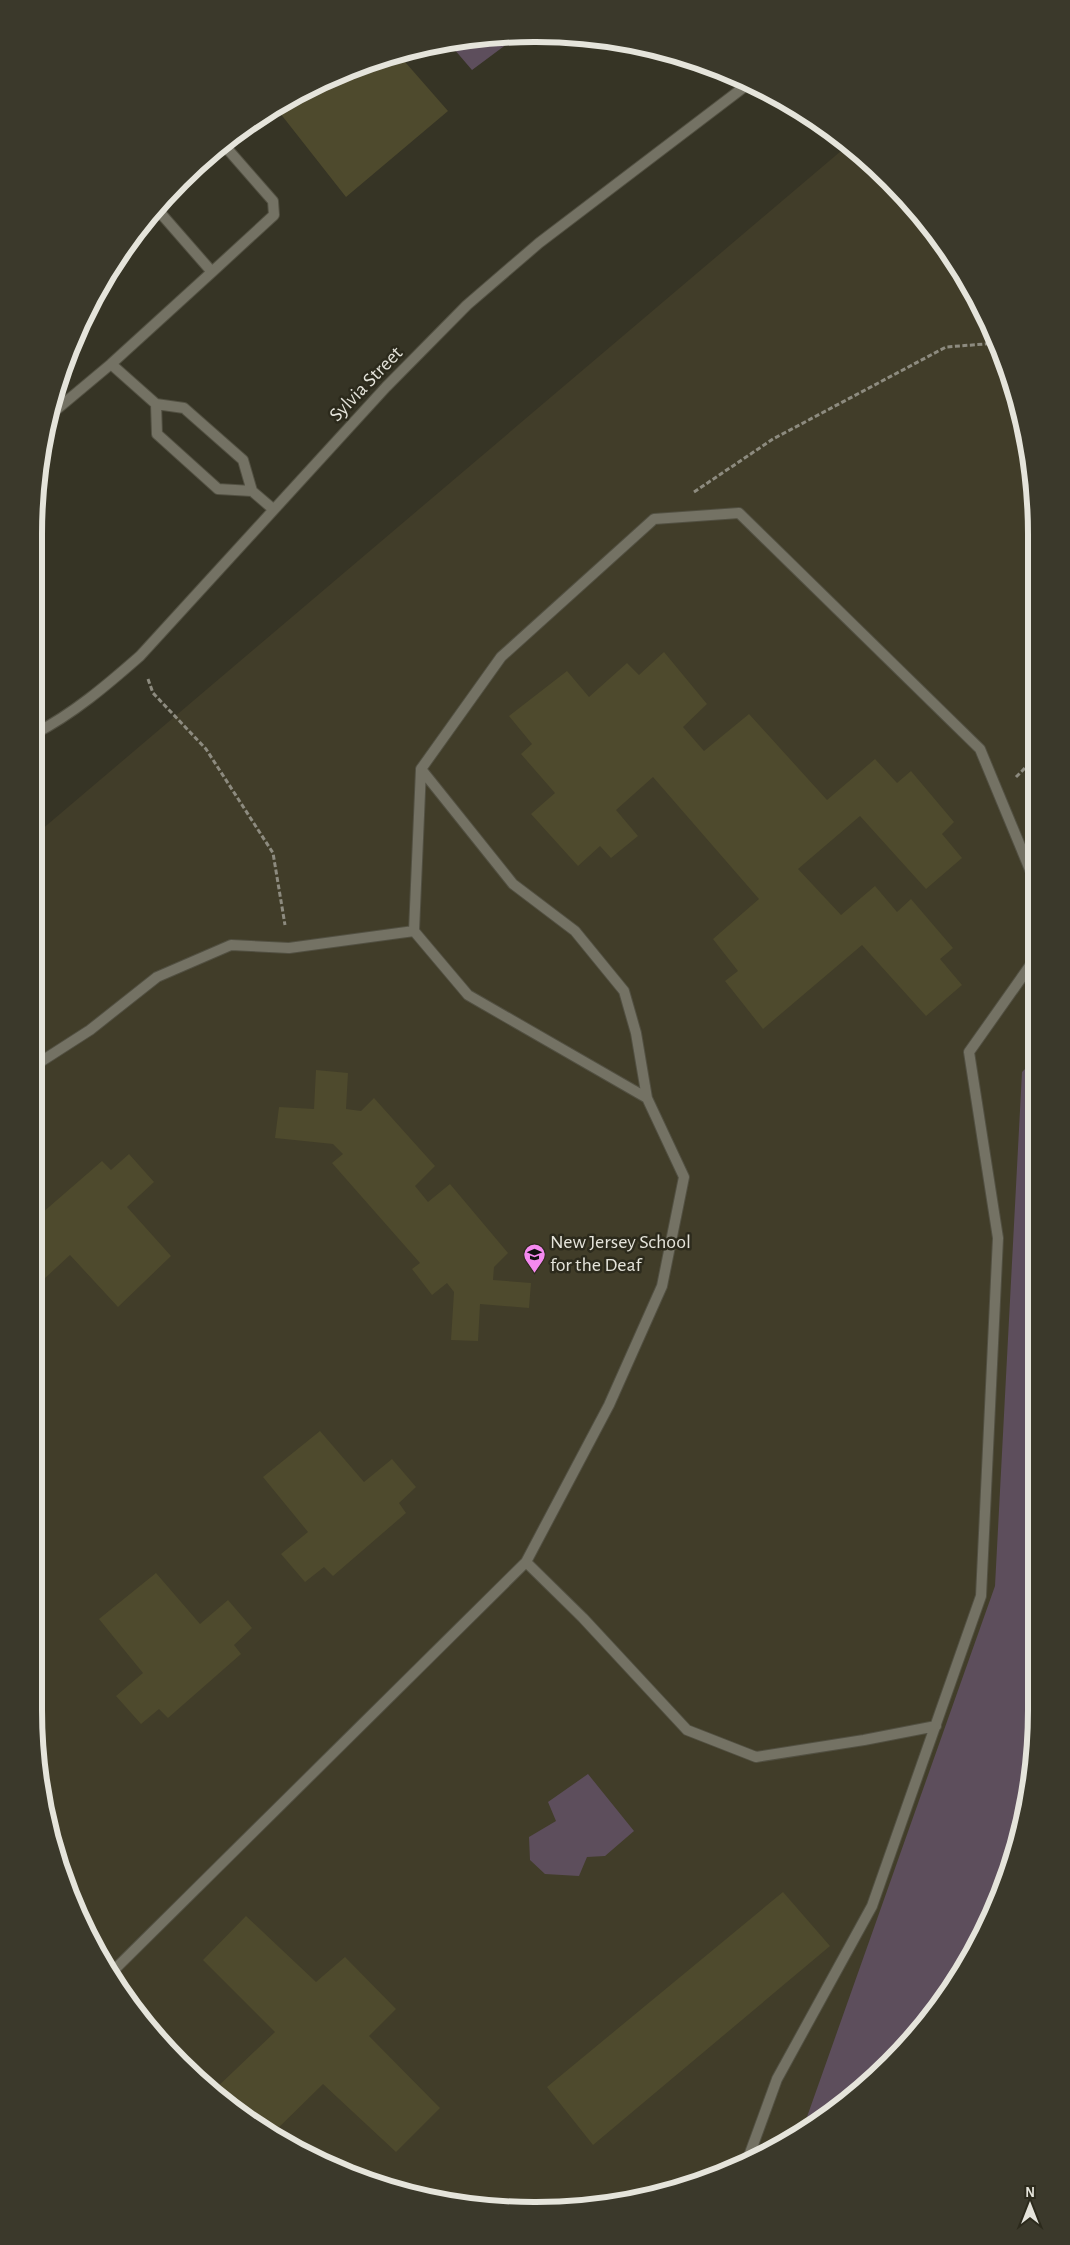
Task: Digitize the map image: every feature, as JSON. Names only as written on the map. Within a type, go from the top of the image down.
[{"type":"street","name":"Sylvia Street","points":[[42,730],[51,726],[97,693],[140,656],[272,509],[386,387],[467,305],[539,242],[742,88]]},
{"type":"street","points":[[59,407],[111,364],[274,215],[273,201],[228,150]]},
{"type":"street","points":[[162,214],[212,272]]},
{"type":"street","points":[[111,364],[156,404],[184,408],[243,460],[252,491],[272,509]]},
{"type":"street","points":[[156,404],[157,434],[218,489],[252,491]]},
{"type":"street","points":[[647,1098],[468,995],[414,931],[422,770],[501,657],[654,519],[739,513],[980,749],[1028,865]]},
{"type":"street","points":[[116,1968],[526,1562],[609,1405],[662,1286],[684,1177],[647,1098],[636,1033],[624,991],[575,931],[513,884],[422,770]]},
{"type":"street","points":[[42,1061],[90,1030],[157,977],[231,945],[289,948],[414,931]]},
{"type":"street","points":[[750,2153],[777,2079],[872,1906],[981,1596],[998,1238],[969,1052],[1028,968]]},
{"type":"street","points":[[526,1562],[582,1618],[687,1730],[756,1757],[864,1740],[936,1726]]},
{"type":"path","points":[[686,497],[773,439],[946,347],[989,344]]},
{"type":"path","points":[[140,656],[153,693],[206,749],[273,853],[289,948]]},
{"type":"shaded area","points":[[507,44],[472,70],[454,50]]},
{"type":"shaded area","name":"New Jersey School for the Deaf","points":[[842,150],[905,210],[926,235],[962,289],[990,347],[1011,408],[1023,471],[1028,535],[1028,1710],[1023,1774],[1011,1837],[990,1898],[977,1928],[944,1984],[905,2035],[860,2080],[835,2101],[781,2137],[753,2152],[693,2176],[662,2186],[599,2198],[535,2202],[503,2201],[439,2193],[408,2186],[347,2165],[317,2152],[289,2137],[235,2101],[210,2080],[165,2035],[144,2010],[108,1956],[80,1898],[59,1837],[47,1774],[42,1710],[42,829]]},
{"type":"shaded area","points":[[1028,1066],[1028,1710],[1023,1774],[1018,1806],[1011,1837],[990,1898],[977,1928],[944,1984],[926,2010],[883,2058],[835,2101],[805,2121],[995,1586],[1022,1072]]},
{"type":"shaded area","points":[[588,1774],[634,1831],[605,1856],[587,1857],[579,1876],[545,1874],[530,1860],[529,1837],[556,1821],[548,1802]]},
{"type":"building","points":[[404,60],[448,111],[346,197],[280,114],[317,93],[347,80]]},
{"type":"building","points":[[664,652],[707,704],[683,727],[704,751],[749,714],[827,800],[875,759],[897,783],[911,771],[954,822],[942,834],[962,858],[926,889],[860,816],[798,869],[841,915],[875,886],[897,912],[911,899],[953,948],[940,959],[962,985],[926,1016],[862,945],[763,1029],[725,981],[738,971],[713,939],[759,899],[653,777],[616,810],[638,836],[611,858],[600,846],[578,866],[531,814],[555,793],[521,754],[532,744],[509,716],[567,671],[589,697],[627,663],[639,675]]},
{"type":"building","points":[[316,1070],[348,1073],[346,1109],[361,1111],[374,1098],[435,1166],[415,1186],[428,1202],[450,1184],[508,1253],[494,1267],[493,1280],[531,1283],[529,1308],[480,1304],[478,1341],[451,1340],[454,1292],[447,1283],[432,1295],[412,1269],[420,1263],[332,1163],[343,1154],[333,1144],[275,1138],[279,1107],[314,1109]]},
{"type":"building","points":[[129,1154],[154,1182],[127,1207],[171,1256],[118,1307],[70,1255],[44,1279],[42,1277],[42,1213],[102,1161],[111,1170]]},
{"type":"building","points":[[320,1431],[364,1482],[392,1459],[416,1487],[399,1503],[406,1513],[333,1576],[324,1567],[305,1582],[281,1554],[308,1532],[263,1477]]},
{"type":"building","points":[[156,1573],[200,1624],[228,1600],[252,1628],[234,1645],[241,1654],[168,1718],[159,1709],[141,1724],[116,1696],[143,1673],[99,1619]]},
{"type":"building","points":[[783,1892],[830,1946],[593,2145],[547,2087]]},
{"type":"building","points":[[246,1916],[316,1982],[345,1957],[396,2009],[369,2036],[440,2108],[396,2152],[323,2084],[277,2129],[235,2101],[218,2087],[275,2032],[203,1960]]},
{"type":"place","name":"New Jersey School for the Deaf","points":[[534,1273]]}]
